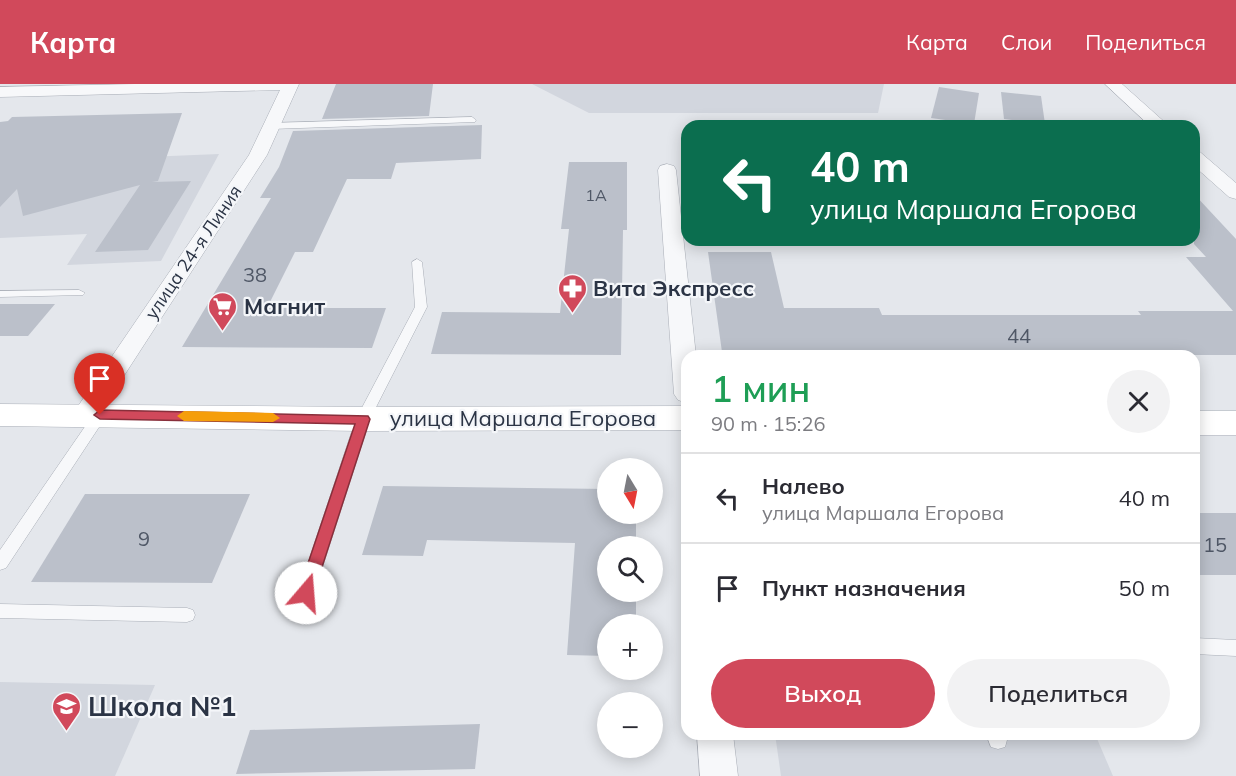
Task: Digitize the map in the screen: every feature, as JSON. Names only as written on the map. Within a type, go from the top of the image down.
[{"type":"main road","name":"улица Маршала Егорова","points":[[0,415],[363,419],[681,418]]},
{"type":"main road","points":[[1200,423],[1236,423]]},
{"type":"street","points":[[1113,84],[1153,120]]},
{"type":"street","points":[[0,92],[32,88],[291,85]]},
{"type":"street","name":"улица 24-я Линия","points":[[93,415],[258,155],[291,85]]},
{"type":"street","points":[[1200,161],[1236,193]]},
{"type":"street","points":[[667,170],[683,350]]},
{"type":"street","points":[[715,740],[718,776]]},
{"type":"lane","points":[[271,126],[472,120]]},
{"type":"lane","points":[[306,593],[363,419],[421,307],[417,262]]},
{"type":"lane","points":[[0,294],[80,293]]},
{"type":"lane","points":[[0,563],[93,415]]},
{"type":"lane","points":[[0,611],[186,615]]},
{"type":"lane","points":[[1200,646],[1236,648]]},
{"type":"shaded area","points":[[532,84],[884,84],[878,113],[589,113]]},
{"type":"shaded area","points":[[219,154],[161,261],[67,265],[87,234],[0,238],[0,163]]},
{"type":"shaded area","name":"Школа №1","points":[[0,682],[155,685],[115,776],[0,776]]},
{"type":"shaded area","points":[[776,740],[1098,740],[1113,776],[781,776]]},
{"type":"building","points":[[336,84],[433,84],[429,116],[322,119]]},
{"type":"building","points":[[939,87],[979,93],[975,120],[931,118]]},
{"type":"building","points":[[1001,92],[1041,96],[1044,120],[1004,119]]},
{"type":"building","points":[[182,113],[158,181],[152,182],[191,181],[148,250],[95,252],[140,185],[23,216],[17,189],[0,207],[0,122],[8,121],[12,117]]},
{"type":"building","points":[[482,125],[481,159],[396,163],[391,179],[347,179],[313,252],[295,252],[267,308],[386,308],[372,348],[182,347],[271,198],[260,198],[279,167],[293,131]]},
{"type":"building","points":[[569,162],[627,162],[627,230],[623,230],[621,355],[431,354],[442,312],[560,313],[569,229],[561,229]]},
{"type":"building","points":[[1200,200],[1236,239],[1236,355],[1200,355],[1200,350],[722,350],[708,252],[771,252],[784,308],[879,308],[882,315],[1141,315],[1138,311],[1233,311],[1186,257],[1206,257],[1196,246],[1200,246]]},
{"type":"building","points":[[0,304],[55,304],[28,336],[0,336]]},
{"type":"building","points":[[383,486],[597,489],[597,524],[636,524],[636,536],[597,536],[597,602],[636,602],[636,614],[597,614],[597,656],[567,655],[575,543],[427,540],[423,556],[362,555]]},
{"type":"building","points":[[85,494],[250,494],[212,583],[31,582]]},
{"type":"building","points":[[1200,513],[1236,513],[1236,575],[1200,575]]},
{"type":"building","points":[[480,724],[475,769],[236,774],[250,730]]},
{"type":"slow traffic","points":[[184,416],[273,418]]},
{"type":"place","name":"Вита Экспресс","points":[[572,314]]},
{"type":"place","name":"Магнит","points":[[223,332]]},
{"type":"place","name":"Школа №1","points":[[67,732]]},
{"type":"route","points":[[100,415],[363,419],[306,593]]}]
